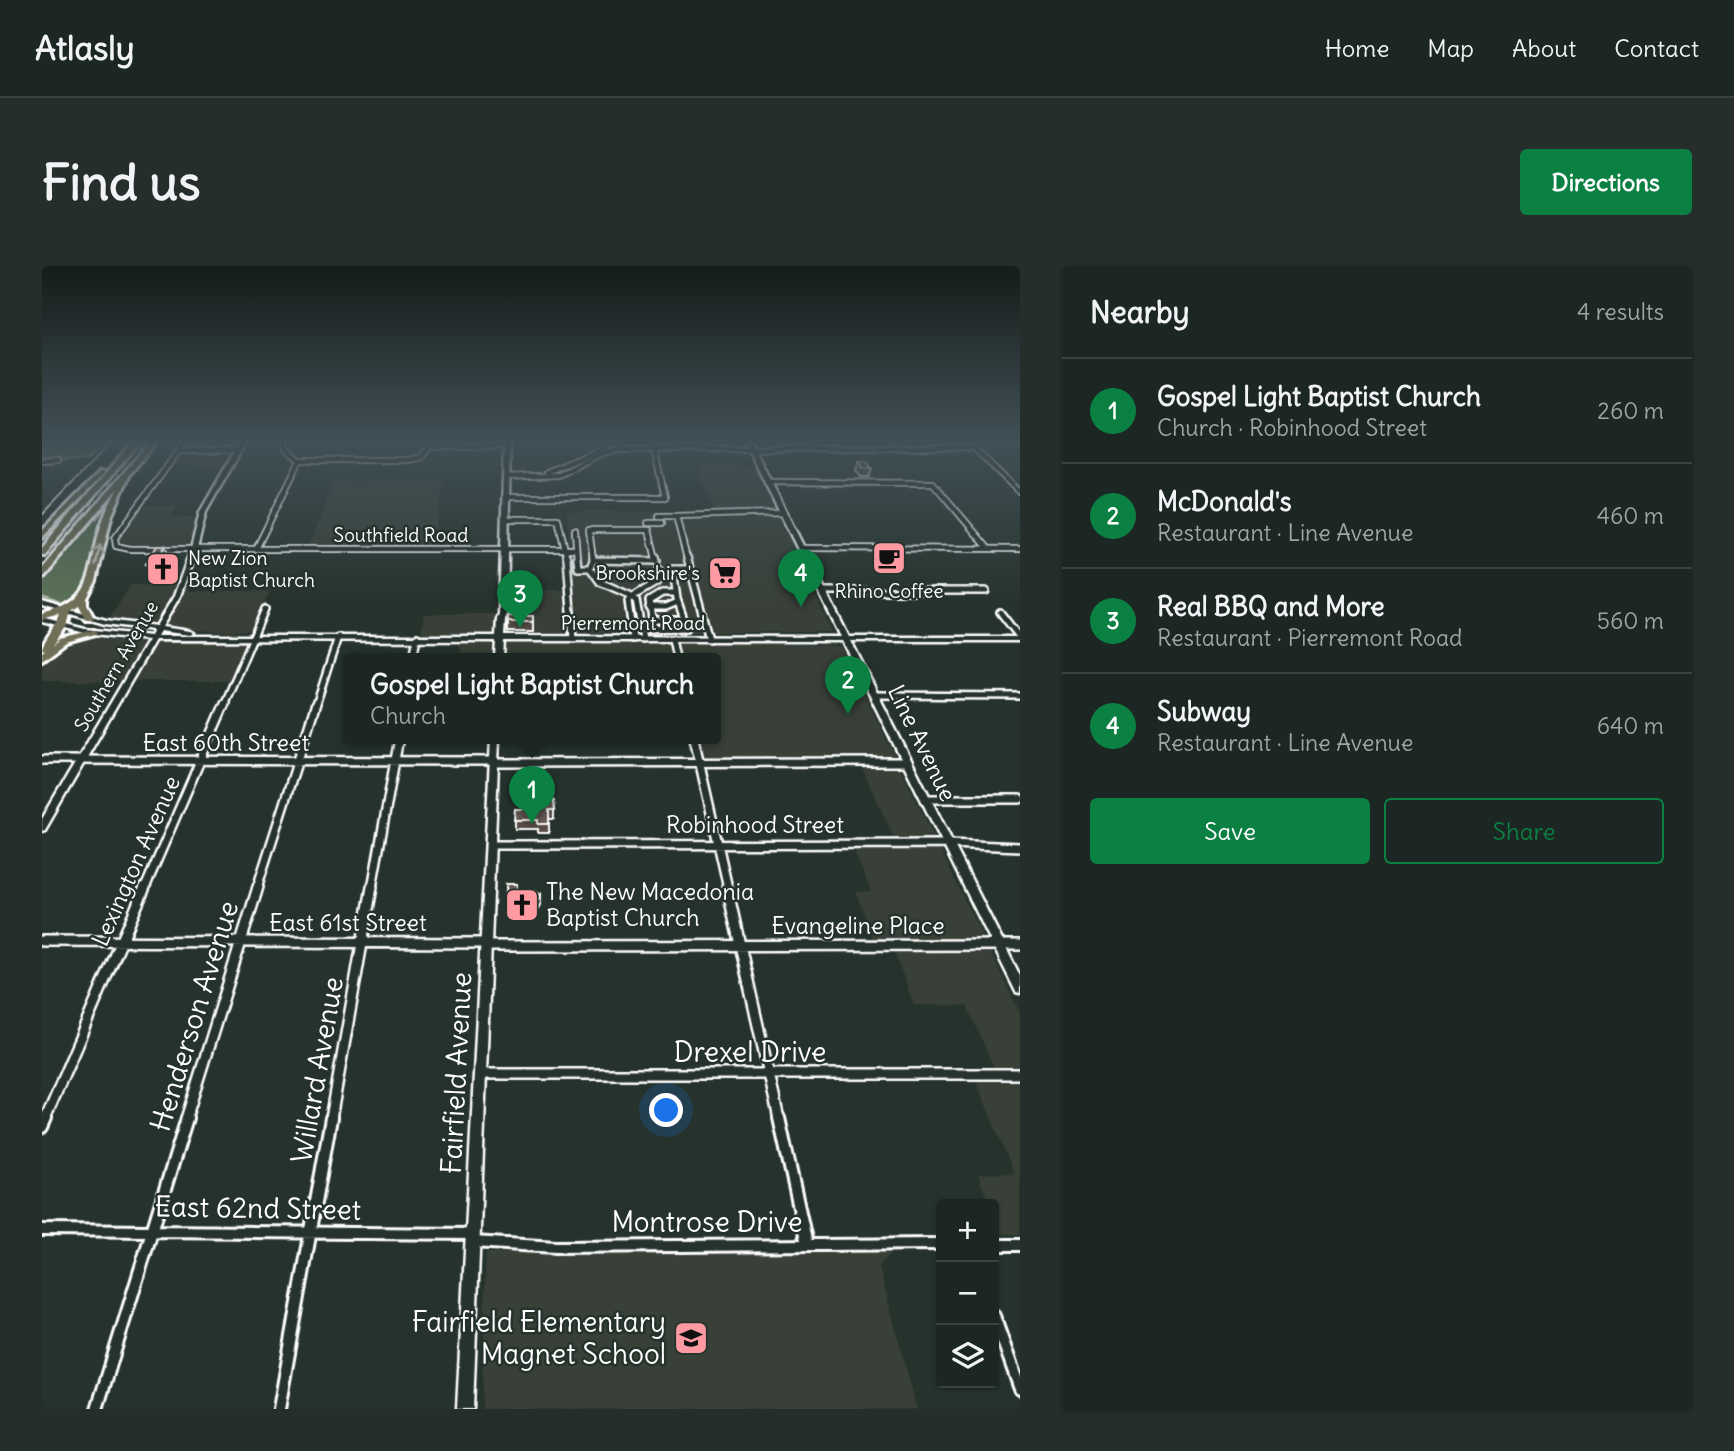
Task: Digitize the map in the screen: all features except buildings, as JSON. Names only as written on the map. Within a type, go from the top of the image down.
[{"type":"highway","points":[[42,536],[82,495]]},
{"type":"highway","points":[[42,553],[90,495]]},
{"type":"highway","points":[[42,574],[108,495]]},
{"type":"highway","points":[[42,618],[67,612],[83,598],[93,577],[108,514],[118,495]]},
{"type":"highway","points":[[83,598],[89,618]]},
{"type":"highway","points":[[42,649],[62,626],[67,612]]},
{"type":"highway","points":[[42,657],[63,640],[93,632]]},
{"type":"main road","name":"Southern Avenue","points":[[42,827],[181,589],[202,512],[212,495]]},
{"type":"main road","name":"Line Avenue","points":[[774,495],[1020,988]]},
{"type":"main road","points":[[499,653],[501,619],[498,611],[503,582],[505,497]]},
{"type":"main road","name":"Pierremont Road","points":[[42,604],[154,634]]},
{"type":"main road","name":"Pierremont Road","points":[[42,618],[62,626],[93,632],[250,637],[1020,638]]},
{"type":"main road","name":"Fairfield Avenue","points":[[465,1409],[495,744]]},
{"type":"street","name":"Southfield Road","points":[[146,495],[115,538],[115,544],[119,547],[576,549]]},
{"type":"street","points":[[256,549],[283,495]]},
{"type":"street","points":[[505,497],[665,495]]},
{"type":"street","points":[[944,495],[988,548]]},
{"type":"street","points":[[659,516],[783,513]]},
{"type":"street","points":[[676,517],[709,639]]},
{"type":"street","points":[[505,519],[558,519],[565,550],[573,639]]},
{"type":"street","points":[[648,523],[662,523]]},
{"type":"street","points":[[575,530],[578,568],[590,568]]},
{"type":"street","points":[[590,568],[593,560],[589,530],[649,530],[657,561],[593,560]]},
{"type":"street","points":[[801,548],[1020,549]]},
{"type":"street","points":[[590,568],[600,582],[636,600],[643,639]]},
{"type":"street","points":[[633,639],[628,601],[659,581],[659,569]]},
{"type":"street","points":[[632,629],[687,628],[678,602],[673,569],[690,569]]},
{"type":"street","points":[[822,591],[986,591]]},
{"type":"street","points":[[654,629],[649,601],[656,596],[676,593]]},
{"type":"street","points":[[649,607],[666,607],[678,602]]},
{"type":"street","name":"Lexington Avenue","points":[[42,1127],[201,760],[250,637],[265,609]]},
{"type":"street","points":[[1000,612],[1020,638]]},
{"type":"street","points":[[652,620],[683,620]]},
{"type":"street","name":"Henderson Avenue","points":[[97,1409],[297,760],[338,637]]},
{"type":"street","points":[[414,653],[417,637]]},
{"type":"street","points":[[672,639],[675,653]]},
{"type":"street","points":[[874,695],[1020,695]]},
{"type":"street","name":"Willard Avenue","points":[[279,1409],[398,744]]},
{"type":"street","points":[[695,744],[807,1244]]},
{"type":"street","name":"East 60th Street","points":[[42,760],[908,762]]},
{"type":"street","points":[[926,799],[1020,799]]},
{"type":"street","name":"Robinhood Street","points":[[490,845],[949,844],[1020,847]]},
{"type":"street","name":"East 61st Street","points":[[42,941],[486,945]]},
{"type":"street","name":"Evangeline Place","points":[[486,945],[1020,945]]},
{"type":"street","name":"Drexel Drive","points":[[480,1074],[1020,1074]]},
{"type":"street","name":"East 62nd Street","points":[[42,1230],[310,1232],[473,1238]]},
{"type":"street","name":"Montrose Drive","points":[[473,1238],[556,1247],[936,1244]]},
{"type":"street","points":[[999,1245],[1020,1245]]},
{"type":"street","points":[[997,1325],[1020,1389]]},
{"type":"shaded area","points":[[329,495],[442,495],[433,546],[308,547]]},
{"type":"shaded area","points":[[708,495],[770,495],[832,632],[421,633],[424,614],[508,614],[509,590],[572,590],[567,511],[714,511]]},
{"type":"shaded area","points":[[142,505],[178,506],[171,517],[198,517],[189,545],[127,547],[118,543],[118,538]]},
{"type":"shaded area","points":[[131,585],[190,585],[189,591],[270,591],[253,630],[228,632],[172,629],[109,618]]},
{"type":"shaded area","points":[[84,636],[137,642],[255,641],[239,681],[42,681],[42,662],[68,640]]},
{"type":"shaded area","points":[[458,642],[729,642],[841,646],[1020,1013],[1020,1234],[1000,1234],[999,1199],[987,1199],[978,1174],[1014,1173],[971,1069],[994,1068],[967,1006],[914,1005],[893,949],[877,949],[856,892],[871,892],[850,841],[895,841],[859,761],[695,761],[691,744],[721,744],[721,653],[462,653]]},
{"type":"shaded area","name":"Fairfield Elementary Magnet School","points":[[892,1250],[879,1267],[917,1409],[482,1409],[486,1253]]},
{"type":"green space","points":[[108,505],[88,585],[69,607],[42,598],[42,582]]},
{"type":"railway","points":[[42,515],[61,495]]},
{"type":"place","name":"Rhino Coffee","points":[[889,558]]},
{"type":"place","name":"New Zion Baptist Church","points":[[163,569]]},
{"type":"place","name":"Brookshire's","points":[[725,573]]},
{"type":"place","name":"Subway","points":[[801,607]]},
{"type":"place","name":"Real BBQ and More","points":[[520,628]]},
{"type":"place","name":"McDonald's","points":[[848,714]]},
{"type":"place","name":"Gospel Light Baptist Church","points":[[532,824]]},
{"type":"place","name":"The New Macedonia Baptist Church","points":[[522,905]]},
{"type":"place","name":"Fairfield Elementary Magnet School","points":[[691,1338]]}]
